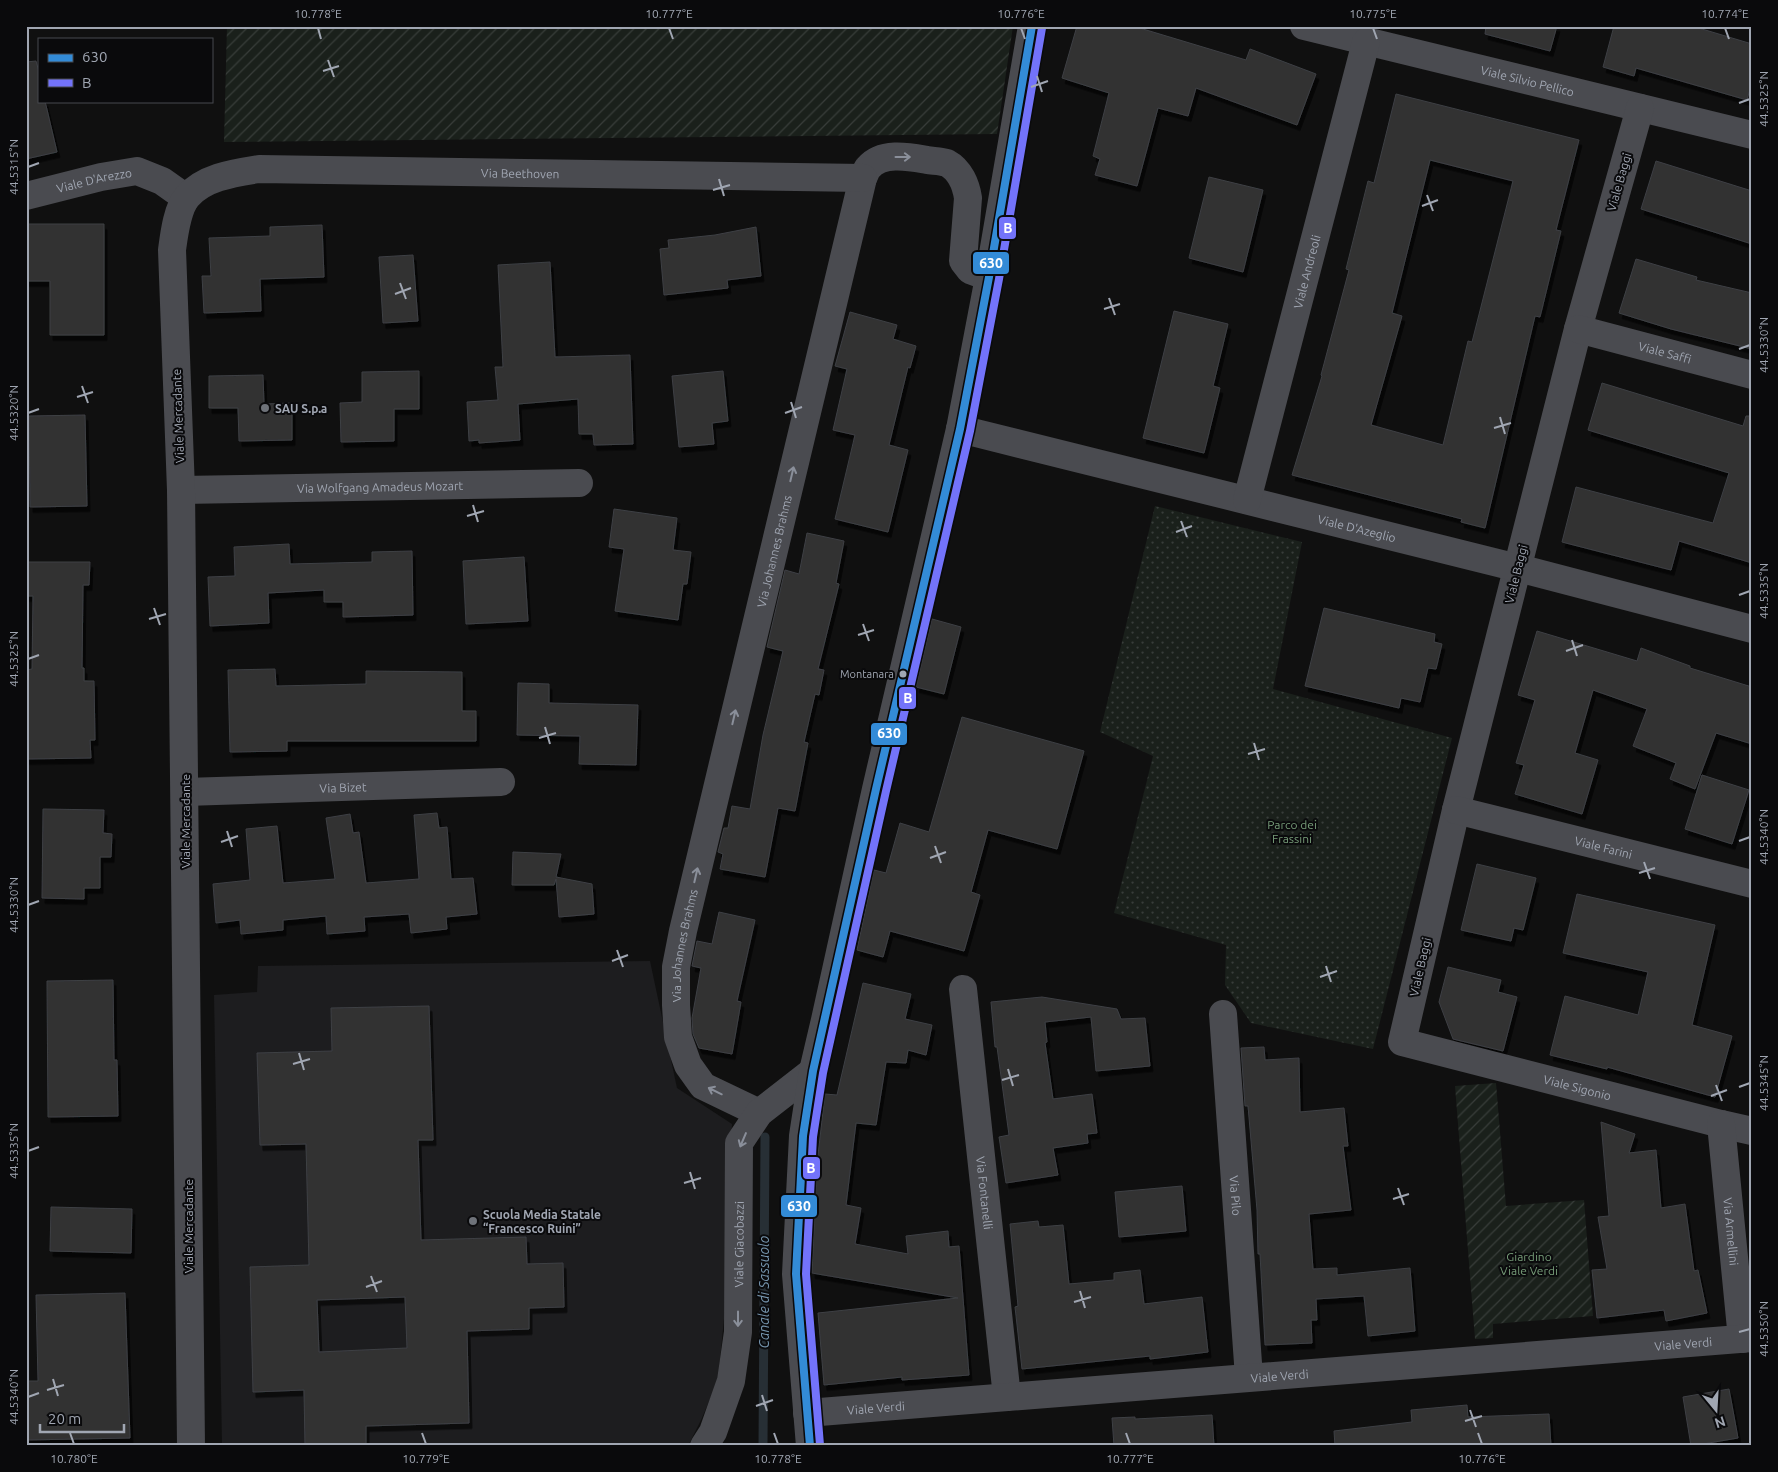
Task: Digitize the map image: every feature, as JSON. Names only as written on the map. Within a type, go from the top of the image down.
[{"type":"street","points":[[810,1446],[796,1274],[803,1136],[814,1071],[876,790],[960,429],[989,277],[1032,26]]},
{"type":"street","name":"Viale Silvio Pellico","points":[[1304,26],[1752,135]]},
{"type":"street","name":"Viale Andreoli","points":[[1247,500],[1366,42]]},
{"type":"street","name":"Viale Baggi","points":[[1402,1042],[1456,810],[1578,329],[1640,108]]},
{"type":"street","name":"Via Johannes Brahms","points":[[758,1113],[703,1086],[688,1065],[678,1037],[676,967],[685,921],[863,178],[869,167],[881,159],[907,156],[946,163],[955,169],[962,178],[968,198],[963,261],[970,270],[989,277]]},
{"type":"street","name":"Via Beethoven","points":[[186,198],[197,188],[216,178],[259,168],[863,178]]},
{"type":"street","name":"Viale D'Arezzo","points":[[26,196],[137,171],[162,181],[186,198]]},
{"type":"street","name":"Viale Mercadante","points":[[186,198],[176,224],[172,250],[181,490],[191,1446]]},
{"type":"street","name":"Viale Saffi","points":[[1578,329],[1752,375]]},
{"type":"street","name":"Viale D'Azeglio","points":[[960,429],[1518,568],[1752,629]]},
{"type":"street","name":"Via Wolfgang Amadeus Mozart","points":[[181,490],[578,483]]},
{"type":"street","name":"Via Bizet","points":[[185,792],[501,782]]},
{"type":"street","name":"Viale Farini","points":[[1456,810],[1752,884]]},
{"type":"street","name":"Via Fontanelli","points":[[963,989],[1007,1397]]},
{"type":"street","name":"Via Pilo","points":[[1223,1014],[1249,1378]]},
{"type":"street","name":"Viale Sigonio","points":[[1402,1042],[1752,1131]]},
{"type":"street","name":"Viale Giacobazzi","points":[[704,1446],[713,1432],[731,1381],[738,1332],[739,1143],[758,1113],[814,1071]]},
{"type":"street","name":"Via Armellini","points":[[1721,1124],[1747,1338]]},
{"type":"street","name":"Viale Verdi","points":[[807,1413],[1747,1338]]},
{"type":"shaded area","name":"Scuola Media Statale “Francesco Ruini”","points":[[650,961],[677,1088],[732,1124],[724,1319],[718,1380],[688,1446],[222,1446],[214,995],[257,992],[258,966]]},
{"type":"green space","points":[[227,26],[1013,26],[997,134],[224,142]]},
{"type":"green space","name":"Parco dei Frassini","points":[[1155,506],[1302,542],[1273,689],[1452,738],[1373,1049],[1251,1023],[1225,985],[1226,945],[1114,913],[1153,756],[1100,732]]},
{"type":"green space","name":"Giardino Viale Verdi","points":[[1496,1083],[1506,1206],[1584,1200],[1593,1316],[1493,1324],[1493,1338],[1475,1339],[1455,1086]]},
{"type":"building","points":[[1077,26],[1133,26],[1246,60],[1250,49],[1316,74],[1297,125],[1196,88],[1188,116],[1158,108],[1137,186],[1095,175],[1100,159],[1093,156],[1109,93],[1062,78]]},
{"type":"building","points":[[1486,26],[1557,26],[1550,51],[1485,34]]},
{"type":"building","points":[[1614,26],[1692,26],[1752,44],[1752,82],[1747,100],[1636,68],[1634,76],[1603,67]]},
{"type":"building","points":[[36,61],[38,68],[38,102],[45,102],[57,152],[26,159],[26,62]]},
{"type":"building","points":[[1396,94],[1579,140],[1556,230],[1561,231],[1540,317],[1535,316],[1485,528],[1461,522],[1462,519],[1292,475],[1322,376],[1349,270],[1346,269],[1368,181],[1374,183]],"holes":[[[1430,160],[1513,181],[1472,342],[1468,341],[1443,445],[1371,425],[1402,316],[1392,313]]]},
{"type":"building","points":[[1656,161],[1752,191],[1752,244],[1641,209]]},
{"type":"building","points":[[1209,177],[1263,190],[1243,272],[1189,258]]},
{"type":"building","points":[[26,224],[104,224],[104,335],[50,335],[50,281],[26,281]]},
{"type":"building","points":[[322,225],[324,277],[260,279],[261,311],[204,313],[202,276],[211,276],[209,238],[270,236],[270,227]]},
{"type":"building","points":[[756,227],[761,276],[727,280],[728,288],[664,295],[660,249],[669,248],[668,240],[715,235]]},
{"type":"building","points":[[413,255],[418,321],[383,323],[379,257]]},
{"type":"building","points":[[1636,259],[1697,277],[1696,280],[1752,293],[1752,349],[1671,329],[1619,313]]},
{"type":"building","points":[[550,262],[555,357],[630,355],[633,444],[594,445],[593,434],[579,434],[578,399],[518,404],[520,440],[479,443],[479,440],[469,441],[467,402],[498,400],[495,367],[503,367],[498,265]]},
{"type":"building","points":[[1174,311],[1228,324],[1213,386],[1220,388],[1204,453],[1143,438]]},
{"type":"building","points":[[850,312],[897,325],[893,339],[916,346],[910,368],[908,367],[889,445],[908,450],[888,532],[835,519],[855,435],[833,430],[847,369],[835,366]]},
{"type":"building","points":[[419,371],[419,409],[394,409],[394,441],[341,442],[340,403],[362,402],[362,372]]},
{"type":"building","points":[[723,371],[728,421],[712,423],[714,444],[679,447],[672,376]]},
{"type":"building","name":"SAU S.p.a","points":[[263,375],[264,404],[292,403],[292,440],[239,441],[238,408],[209,408],[209,376]]},
{"type":"building","points":[[1602,383],[1743,426],[1746,416],[1752,416],[1752,563],[1679,541],[1671,570],[1562,542],[1576,487],[1713,523],[1729,473],[1588,430]]},
{"type":"building","points":[[85,415],[87,506],[30,507],[29,416]]},
{"type":"building","points":[[614,509],[677,518],[673,550],[691,552],[687,584],[683,584],[678,620],[615,611],[624,549],[609,547]]},
{"type":"building","points":[[807,533],[844,541],[836,583],[839,584],[818,669],[824,670],[819,695],[815,694],[804,742],[808,743],[795,811],[778,808],[765,877],[720,869],[723,854],[718,852],[724,828],[728,828],[732,806],[750,809],[763,735],[783,651],[767,647],[785,570],[799,574]]},
{"type":"building","points":[[289,544],[290,564],[372,562],[372,552],[412,551],[413,615],[343,617],[343,602],[324,602],[324,590],[268,593],[269,623],[210,626],[208,577],[235,576],[234,547]]},
{"type":"building","points":[[524,557],[528,621],[466,624],[463,561]]},
{"type":"building","points":[[26,562],[90,562],[89,585],[83,585],[82,668],[84,668],[84,681],[94,681],[95,740],[90,740],[91,758],[26,759],[26,670],[32,669],[33,596],[26,596]]},
{"type":"building","points":[[1324,608],[1435,634],[1434,642],[1442,644],[1436,669],[1428,668],[1420,702],[1401,698],[1399,708],[1305,686]]},
{"type":"building","points":[[932,619],[961,627],[944,694],[916,687]]},
{"type":"building","points":[[1537,631],[1637,661],[1641,648],[1690,666],[1690,668],[1752,687],[1752,744],[1716,733],[1695,789],[1670,779],[1676,763],[1633,746],[1647,709],[1593,690],[1575,753],[1598,760],[1582,814],[1515,794],[1524,765],[1516,763],[1535,700],[1518,695]]},
{"type":"building","points":[[275,669],[276,686],[366,684],[366,671],[462,672],[462,711],[476,711],[476,741],[287,741],[287,751],[230,752],[228,670]]},
{"type":"building","points":[[518,683],[549,684],[549,703],[638,705],[636,765],[579,764],[580,736],[517,735]]},
{"type":"building","points":[[962,717],[1084,751],[1057,849],[988,830],[971,892],[980,895],[964,951],[890,931],[883,957],[857,950],[874,870],[886,873],[900,823],[929,832]]},
{"type":"building","points":[[1702,775],[1749,790],[1732,844],[1685,829]]},
{"type":"building","points":[[43,809],[104,810],[103,833],[112,834],[111,857],[100,857],[100,888],[84,888],[84,899],[42,898]]},
{"type":"building","points":[[437,813],[439,828],[447,827],[451,879],[473,878],[477,914],[446,917],[447,929],[411,933],[409,914],[364,917],[365,931],[327,934],[326,916],[283,920],[283,930],[241,934],[240,920],[216,923],[213,884],[250,880],[246,829],[277,826],[283,883],[335,879],[326,818],[350,814],[353,833],[359,832],[366,883],[419,879],[414,815]]},
{"type":"building","points":[[513,852],[561,854],[556,877],[592,884],[594,914],[559,917],[556,879],[554,885],[512,885]]},
{"type":"building","points":[[1477,864],[1536,878],[1523,930],[1514,928],[1511,941],[1461,930]]},
{"type":"building","points":[[1577,894],[1715,925],[1692,1025],[1732,1036],[1715,1097],[1607,1067],[1607,1069],[1550,1055],[1565,996],[1638,1015],[1648,972],[1563,953]]},
{"type":"building","points":[[719,912],[755,920],[737,1001],[741,1002],[732,1054],[699,1048],[693,1034],[692,1018],[701,968],[692,966],[697,941],[712,944]]},
{"type":"building","points":[[1448,967],[1501,980],[1498,992],[1517,997],[1503,1051],[1453,1039],[1439,1002]]},
{"type":"building","points":[[113,980],[114,1060],[117,1060],[118,1116],[48,1117],[47,981]]},
{"type":"building","points":[[863,983],[911,994],[905,1019],[932,1025],[926,1055],[908,1050],[906,1063],[886,1062],[876,1125],[856,1123],[846,1205],[861,1208],[855,1244],[908,1254],[906,1236],[948,1231],[949,1247],[959,1246],[969,1375],[902,1380],[902,1377],[824,1385],[818,1313],[958,1298],[812,1273],[817,1164],[825,1094],[837,1095]]},
{"type":"building","points":[[1042,997],[1117,1009],[1121,1019],[1145,1018],[1150,1066],[1096,1071],[1091,1017],[1045,1022],[1047,1042],[1045,1043],[1053,1099],[1092,1094],[1097,1133],[1087,1134],[1088,1143],[1053,1148],[1058,1175],[1006,1183],[999,1137],[1009,1135],[997,1047],[995,1047],[991,1002]]},
{"type":"building","points":[[429,1006],[433,1140],[418,1140],[421,1240],[526,1237],[527,1264],[563,1263],[564,1307],[529,1308],[529,1329],[467,1331],[469,1423],[366,1426],[366,1446],[305,1446],[304,1390],[253,1392],[250,1267],[309,1265],[306,1144],[260,1145],[257,1053],[332,1051],[331,1008]],"holes":[[[405,1297],[407,1348],[319,1352],[317,1300]]]},
{"type":"building","points":[[1264,1047],[1265,1060],[1299,1058],[1300,1112],[1344,1108],[1348,1146],[1343,1146],[1351,1210],[1309,1214],[1313,1269],[1337,1268],[1337,1275],[1410,1268],[1415,1331],[1368,1336],[1364,1296],[1316,1299],[1317,1320],[1311,1320],[1312,1343],[1265,1345],[1260,1254],[1258,1254],[1257,1210],[1248,1106],[1245,1106],[1241,1048]]},
{"type":"building","points":[[1601,1122],[1635,1134],[1629,1153],[1656,1150],[1661,1208],[1685,1204],[1694,1271],[1698,1270],[1707,1313],[1666,1321],[1664,1310],[1597,1318],[1592,1270],[1607,1269],[1598,1217],[1609,1216]]},
{"type":"building","points":[[1182,1186],[1186,1231],[1119,1237],[1115,1192]]},
{"type":"building","points":[[51,1207],[132,1209],[131,1253],[50,1251]]},
{"type":"building","points":[[1038,1221],[1039,1227],[1063,1225],[1069,1284],[1114,1280],[1114,1273],[1140,1270],[1144,1304],[1202,1297],[1208,1352],[1150,1359],[1150,1356],[1022,1369],[1015,1307],[1018,1306],[1010,1224]]},
{"type":"building","points":[[125,1293],[130,1438],[26,1440],[26,1381],[38,1381],[36,1295]]},
{"type":"building","points":[[1729,1389],[1738,1438],[1691,1446],[1683,1397]]},
{"type":"building","points":[[1467,1405],[1468,1417],[1549,1414],[1551,1446],[1335,1446],[1334,1431],[1412,1422],[1411,1410]]},
{"type":"building","points":[[1212,1415],[1214,1446],[1114,1446],[1112,1418],[1135,1417],[1135,1419]]},
{"type":"waterway","name":"Canale di Sassuolo","points":[[763,1446],[765,1137]]},
{"type":"transit line","name":"630","points":[[810,1446],[796,1274],[803,1136],[813,1071],[876,789],[960,429],[989,277],[1032,26]]},
{"type":"transit line","name":"B","points":[[820,1445],[806,1274],[813,1137],[823,1073],[886,791],[970,431],[999,279],[1042,28]]},
{"type":"place","name":"SAU S.p.a","points":[[265,408]]},
{"type":"place","name":"Montanara","points":[[903,674]]},
{"type":"place","name":"Scuola Media Statale “Francesco Ruini”","points":[[473,1221]]}]
